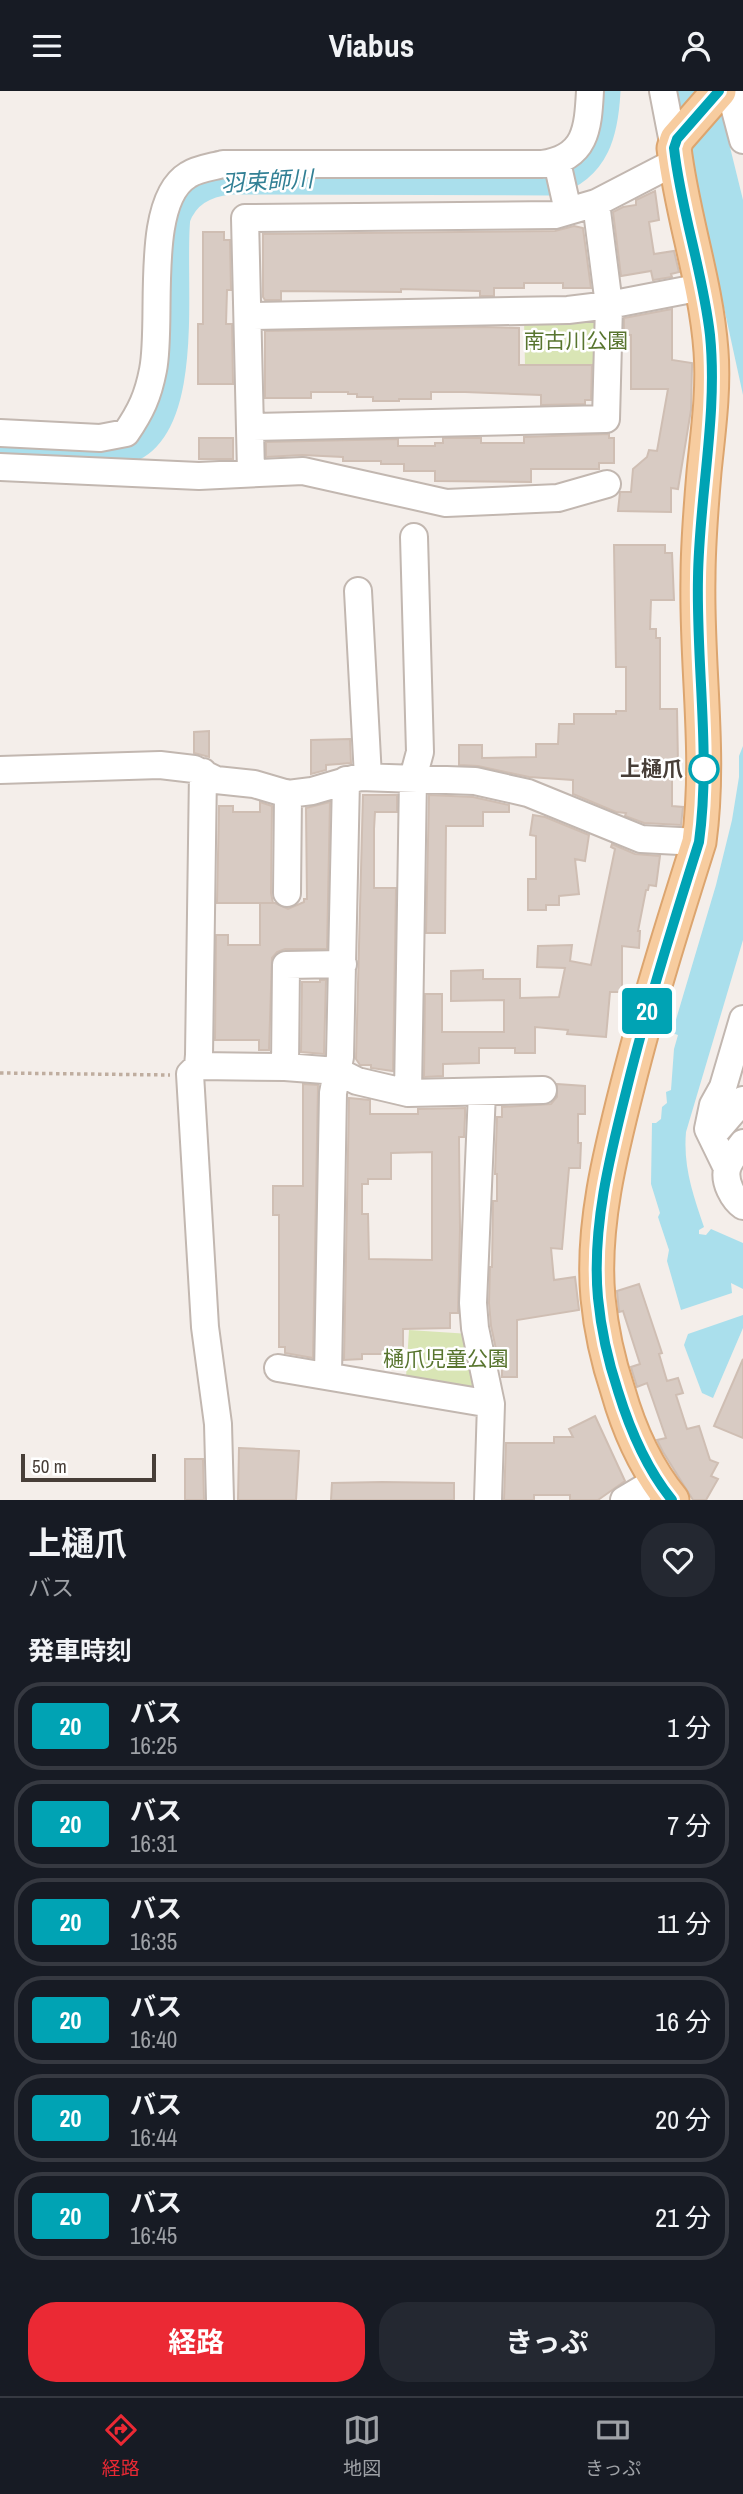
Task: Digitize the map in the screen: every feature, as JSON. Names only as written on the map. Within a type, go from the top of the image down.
[{"type":"main road","points":[[664,1490],[627,1423],[608,1360],[598,1296],[598,1248],[611,1150],[650,996],[699,842],[705,775],[698,567],[712,390],[711,353],[702,287],[675,150],[722,93]]},
{"type":"street","points":[[0,433],[100,438],[126,433],[144,406],[154,367],[160,228],[167,197],[187,175],[223,164],[557,162],[574,152],[587,131],[590,91]]},
{"type":"street","points":[[251,472],[245,218],[555,215],[596,203],[675,150],[663,91]]},
{"type":"street","points":[[722,93],[742,135]]},
{"type":"street","points":[[557,162],[568,211]]},
{"type":"street","points":[[251,427],[606,419],[609,305],[596,203]]},
{"type":"street","points":[[248,316],[568,310],[702,287]]},
{"type":"street","points":[[0,467],[199,476],[303,471],[446,503],[558,498],[607,484]]},
{"type":"street","points":[[408,1093],[413,778],[420,752],[414,537]]},
{"type":"street","points":[[328,1375],[333,1093],[340,1057],[343,964],[357,779],[358,591]]},
{"type":"street","points":[[0,770],[160,765],[203,772],[216,781],[254,784],[288,794],[312,791],[357,779],[475,781],[528,793],[641,839],[699,842]]},
{"type":"street","points":[[203,772],[194,1070],[205,1327],[218,1424],[220,1500]]},
{"type":"street","points":[[287,893],[288,794]]},
{"type":"street","points":[[285,1067],[286,965],[343,964]]},
{"type":"street","points":[[741,1030],[723,1087],[713,1105],[708,1129],[727,1168],[727,1181],[732,1194],[743,1206]]},
{"type":"street","points":[[194,1070],[285,1067],[337,1071],[357,1081],[408,1093],[543,1090]]},
{"type":"street","points":[[482,1091],[472,1303],[491,1404],[488,1500]]},
{"type":"street","points":[[712,1136],[743,1100]]},
{"type":"street","points":[[727,1168],[743,1143]]},
{"type":"street","points":[[278,1368],[491,1404]]},
{"type":"street","points":[[624,1500],[664,1490]]},
{"type":"path","points":[[0,1073],[194,1070]]},
{"type":"green space","name":"南古川公園","points":[[599,315],[601,364],[525,365],[524,319]]},
{"type":"green space","name":"樋爪児童公園","points":[[409,1330],[470,1334],[480,1382],[471,1391],[406,1377]]},
{"type":"water","points":[[667,91],[705,91],[743,128],[728,139],[743,200],[743,395],[709,239]]},
{"type":"water","points":[[743,746],[743,940],[686,1132],[685,1145],[690,1180],[704,1227],[699,1230],[699,1234],[706,1235],[711,1229],[743,1243],[743,1289],[731,1283],[732,1293],[681,1310],[667,1261],[669,1250],[651,1184],[652,1123],[661,1119],[662,1107],[667,1103],[666,1092],[671,1090],[674,1049],[678,1035],[672,1033],[716,885],[732,820],[739,777],[739,756]]},
{"type":"water","points":[[743,1315],[743,1328],[713,1398],[702,1393],[684,1345],[688,1334]]},
{"type":"building","points":[[655,191],[659,220],[649,222],[654,254],[674,251],[679,272],[671,274],[672,277],[653,280],[651,271],[621,276],[613,212],[636,205],[636,200]]},
{"type":"building","points":[[574,226],[583,228],[591,288],[563,288],[563,283],[524,283],[524,288],[494,288],[494,296],[480,296],[480,291],[401,289],[401,292],[281,291],[281,300],[265,300],[263,297],[263,234],[555,231]]},
{"type":"building","points":[[203,232],[224,232],[224,240],[230,240],[231,290],[227,290],[226,324],[232,324],[233,384],[198,384],[198,324],[203,324]]},
{"type":"building","points":[[672,309],[672,360],[692,363],[691,410],[678,489],[671,488],[671,512],[618,511],[620,492],[631,492],[633,469],[647,457],[649,450],[657,451],[668,389],[631,389],[631,335],[624,335],[624,318]]},
{"type":"building","points":[[519,328],[519,365],[592,365],[591,400],[585,400],[585,404],[541,405],[541,395],[465,392],[431,392],[431,399],[399,401],[373,401],[373,397],[357,397],[357,394],[348,392],[311,392],[311,398],[265,398],[265,331]]},
{"type":"building","points":[[609,434],[609,438],[614,438],[614,463],[599,463],[599,469],[531,469],[531,482],[435,481],[435,471],[404,471],[404,464],[343,461],[343,457],[266,457],[266,442],[398,439],[398,446],[435,446],[435,443],[443,443],[443,438],[481,438],[481,443],[524,443],[524,437]]},
{"type":"building","points":[[199,438],[233,438],[233,459],[199,459]]},
{"type":"building","points":[[614,545],[665,545],[665,553],[672,553],[674,600],[651,600],[650,629],[656,629],[656,638],[660,638],[660,709],[677,709],[678,764],[672,764],[672,806],[683,807],[681,825],[644,823],[625,816],[626,813],[616,812],[573,794],[573,780],[529,777],[478,766],[459,765],[459,745],[482,745],[482,758],[536,757],[536,744],[558,744],[559,724],[574,724],[574,714],[616,714],[616,711],[626,711],[626,667],[616,667]]},
{"type":"building","points":[[209,731],[209,757],[194,753],[194,732]]},
{"type":"building","points":[[350,739],[351,763],[326,765],[326,770],[311,774],[311,740]]},
{"type":"building","points":[[363,795],[397,795],[397,812],[375,812],[374,829],[374,888],[396,888],[393,1071],[360,1065],[356,1059]]},
{"type":"building","points":[[429,795],[473,797],[509,805],[509,812],[483,812],[483,826],[446,826],[445,933],[426,933]]},
{"type":"building","points":[[260,802],[272,806],[273,903],[217,903],[219,806],[233,806],[233,812],[260,812]]},
{"type":"building","points":[[330,802],[327,949],[285,949],[272,958],[269,1050],[259,1050],[259,1040],[215,1040],[216,935],[228,935],[228,945],[260,945],[260,903],[275,903],[288,909],[307,899],[306,808]]},
{"type":"building","points":[[533,815],[545,817],[589,835],[585,861],[575,859],[579,894],[559,896],[559,905],[546,905],[546,910],[528,910],[528,879],[536,879],[536,836],[530,835]]},
{"type":"building","points":[[612,844],[635,854],[660,856],[656,886],[649,885],[646,890],[638,931],[639,948],[622,946],[622,992],[610,992],[606,1037],[567,1034],[568,1030],[535,1027],[535,1053],[515,1053],[515,1048],[479,1048],[479,1063],[443,1064],[443,1076],[424,1077],[425,994],[442,994],[442,1032],[504,1032],[504,1000],[451,1001],[451,971],[483,970],[483,979],[520,979],[520,998],[559,997],[565,968],[537,967],[538,946],[572,945],[570,961],[591,965],[615,849],[611,847]]},
{"type":"building","points":[[326,980],[324,1054],[301,1052],[302,982]]},
{"type":"building","points":[[303,1084],[318,1085],[313,1358],[285,1353],[285,1347],[279,1347],[279,1215],[273,1215],[273,1186],[303,1186]]},
{"type":"building","points":[[557,1084],[585,1086],[585,1114],[578,1114],[580,1168],[569,1168],[562,1249],[551,1248],[554,1280],[575,1277],[579,1310],[517,1320],[517,1377],[502,1377],[489,1303],[493,1201],[497,1201],[497,1117],[502,1117],[502,1107],[551,1104],[557,1097]]},
{"type":"building","points":[[349,1098],[370,1100],[370,1114],[418,1114],[418,1109],[465,1108],[464,1137],[459,1137],[458,1313],[450,1313],[450,1328],[403,1329],[403,1354],[362,1354],[362,1359],[344,1360]],"holes":[[[432,1152],[432,1260],[369,1259],[368,1214],[362,1214],[362,1184],[368,1184],[368,1179],[391,1179],[391,1153]]]},
{"type":"building","points":[[639,1284],[662,1353],[659,1354],[667,1381],[678,1378],[683,1393],[676,1395],[687,1429],[699,1426],[710,1460],[718,1463],[711,1476],[718,1479],[706,1500],[693,1500],[663,1452],[657,1440],[666,1438],[647,1383],[637,1387],[631,1367],[640,1364],[623,1311],[619,1312],[617,1291]]},
{"type":"building","points":[[743,1359],[743,1438],[714,1426]]},
{"type":"building","points":[[595,1416],[625,1481],[598,1500],[570,1500],[570,1495],[534,1495],[534,1500],[504,1500],[506,1443],[554,1443],[554,1437],[573,1437],[569,1429]]},
{"type":"building","points":[[239,1448],[299,1451],[296,1500],[238,1500]]},
{"type":"building","points":[[185,1459],[203,1459],[204,1500],[185,1500]]},
{"type":"building","points":[[332,1483],[454,1483],[454,1500],[331,1500]]},
{"type":"waterway","name":"羽束師川","points":[[0,448],[112,451],[124,448],[145,435],[159,411],[172,346],[174,217],[183,201],[195,189],[229,178],[552,179],[578,165],[593,145],[601,120],[604,91]]},
{"type":"bus line","name":"20","points":[[672,1500],[656,1481],[627,1423],[608,1360],[598,1296],[598,1248],[611,1150],[650,996],[699,842],[702,816],[705,775],[698,580],[699,530],[712,390],[711,353],[708,317],[674,148],[677,139],[719,91]]},
{"type":"place","name":"上樋爪","points":[[704,769]]}]
